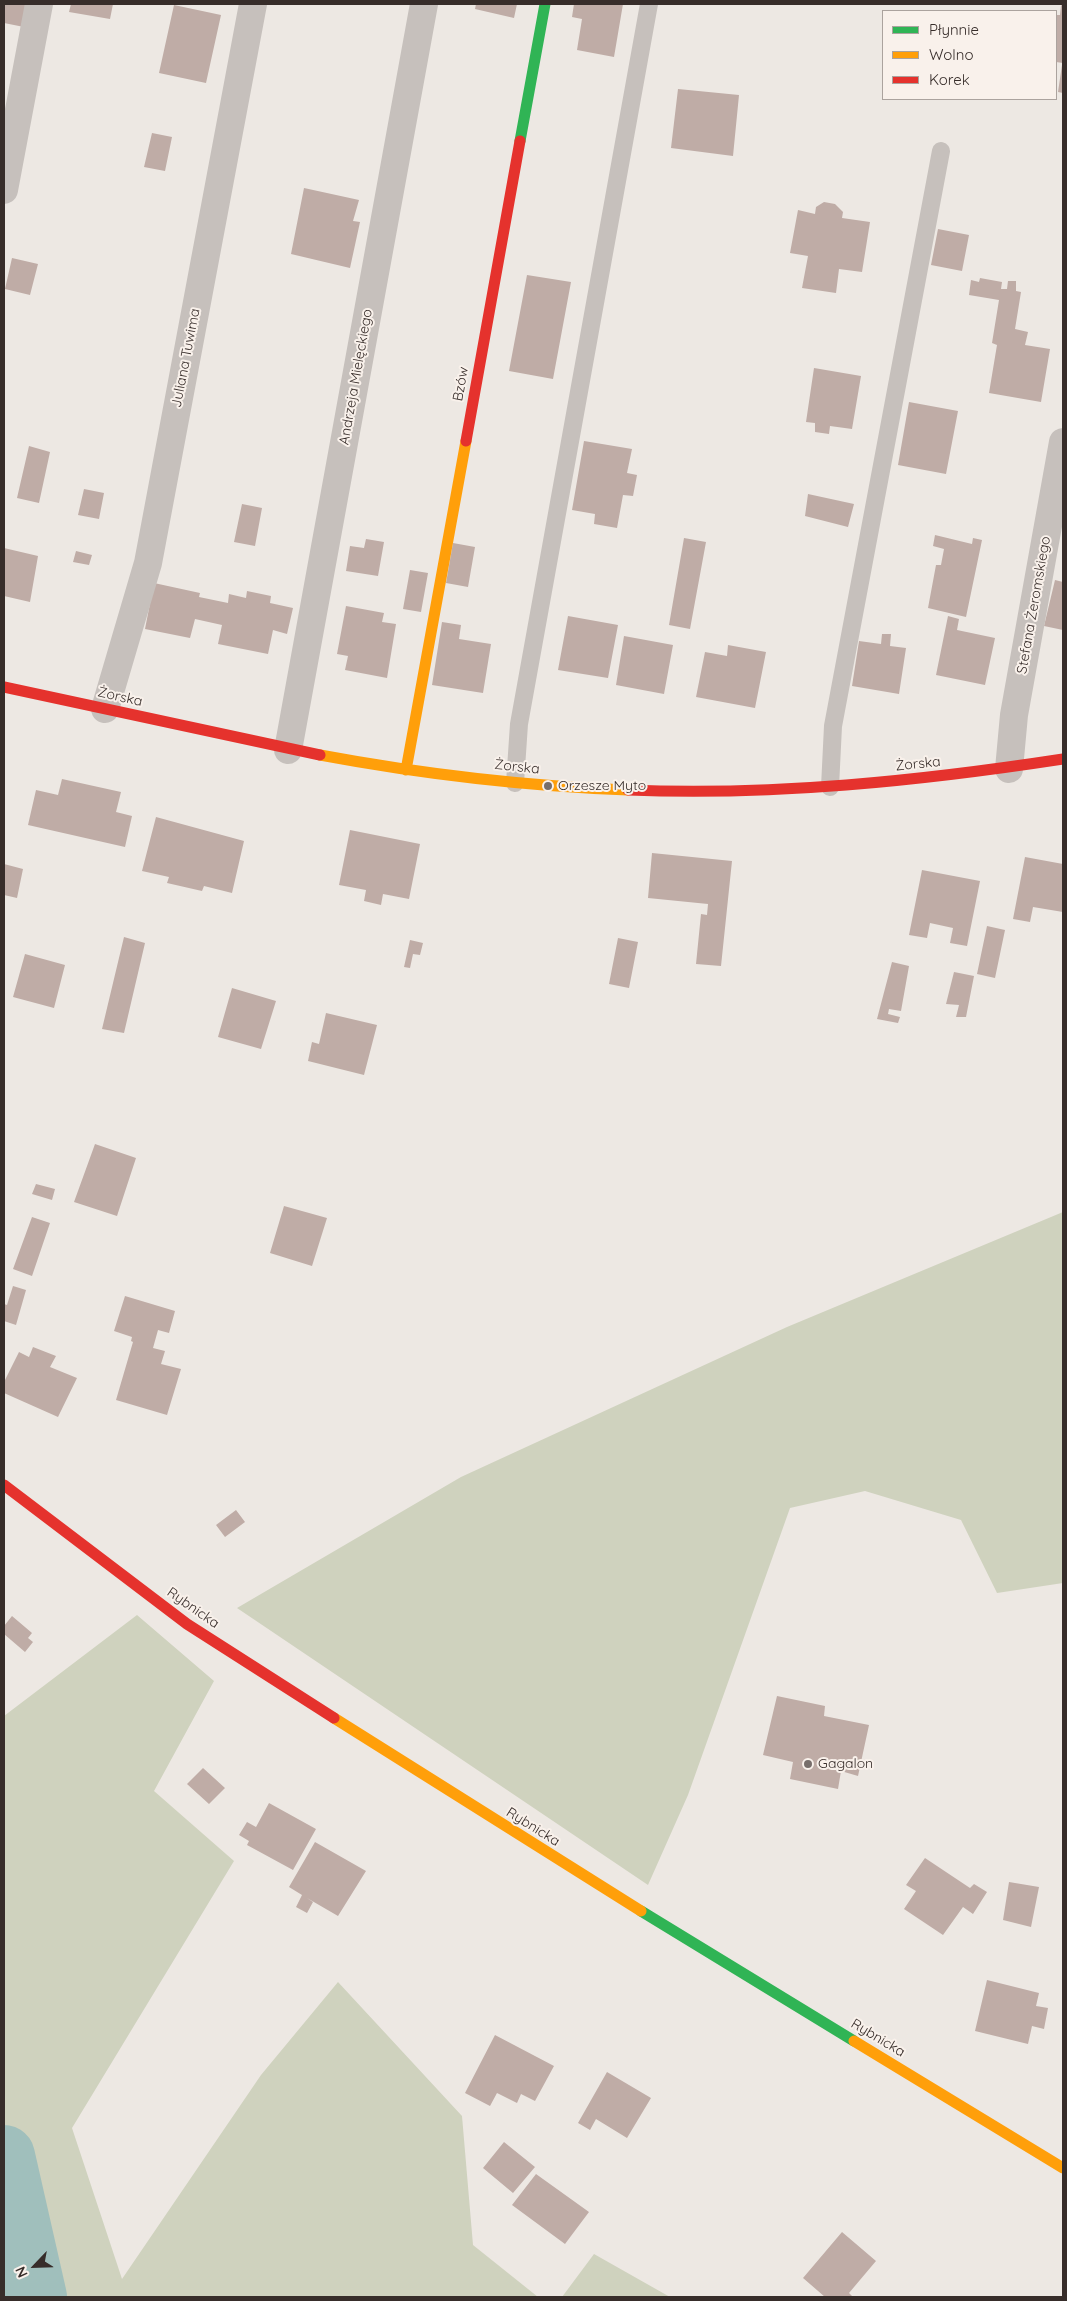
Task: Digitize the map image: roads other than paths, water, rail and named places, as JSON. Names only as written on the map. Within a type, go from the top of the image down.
[{"type":"street","points":[[4,190],[40,4]]},
{"type":"street","name":"Juliana Tuwima","points":[[106,709],[148,563],[253,4]]},
{"type":"street","name":"Andrzeja Mielęckiego","points":[[288,750],[424,4]]},
{"type":"street","name":"Bzów","points":[[406,770],[544,4]]},
{"type":"street","name":"Stefana Żeromskiego","points":[[1009,769],[1014,715],[1063,442]]},
{"type":"street","name":"Żorska","points":[[4,687],[288,750],[406,770],[515,783],[628,790],[733,792],[915,780],[1009,769],[1063,759]]},
{"type":"street","name":"Rybnicka","points":[[4,1485],[187,1624],[533,1845],[1063,2168]]},
{"type":"lane","points":[[515,783],[520,724],[650,4]]},
{"type":"lane","points":[[830,787],[833,726],[941,151]]},
{"type":"waterway","points":[[4,2156],[36,2297]]},
{"type":"place","name":"Orzesze Myto","points":[[548,786]]},
{"type":"place","name":"Gagalon","points":[[808,1764]]}]
